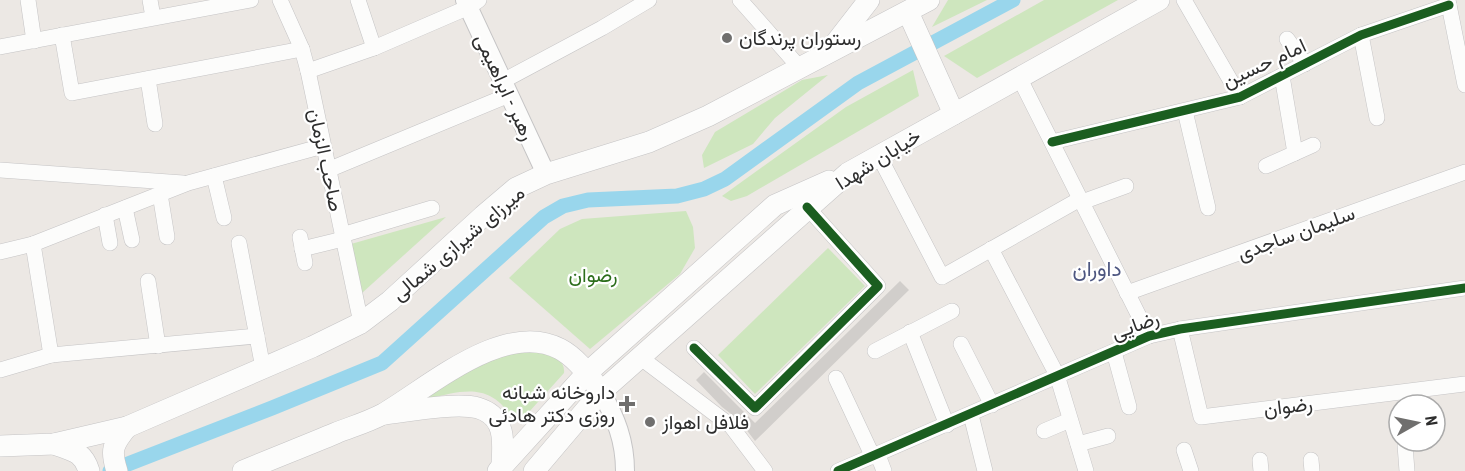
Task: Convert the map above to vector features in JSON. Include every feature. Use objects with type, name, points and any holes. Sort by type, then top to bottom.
[{"type":"main road","points":[[827,54],[869,0]]},
{"type":"main road","points":[[929,0],[914,14],[954,114]]},
{"type":"main road","name":"خیابان شهدا","points":[[802,201],[848,172],[1159,0]]},
{"type":"main road","name":"میرزای شیرازی شمالی","points":[[0,446],[54,444],[127,427],[361,323],[390,301],[516,188],[546,174],[649,142],[708,116],[827,54],[914,14]]},
{"type":"main road","points":[[500,469],[587,373],[775,205],[802,201]]},
{"type":"main road","points":[[534,471],[601,392],[641,358],[802,201]]},
{"type":"main road","points":[[243,471],[382,414],[437,378],[495,349],[514,344],[534,341],[559,348],[587,373],[601,392]]},
{"type":"main road","points":[[625,341],[641,358]]},
{"type":"main road","points":[[382,414],[457,406],[477,407],[492,414],[500,427],[503,443],[500,469]]},
{"type":"main road","points":[[115,463],[115,441],[127,427]]},
{"type":"main road","points":[[54,444],[79,453],[88,467]]},
{"type":"street","points":[[28,0],[34,40]]},
{"type":"street","points":[[150,0],[153,17]]},
{"type":"street","points":[[0,47],[251,0]]},
{"type":"street","name":"صاحب الزمان","points":[[280,0],[302,49],[308,71],[361,323]]},
{"type":"street","points":[[358,0],[374,48]]},
{"type":"street","points":[[328,170],[506,88],[649,0]]},
{"type":"street","points":[[740,0],[800,68]]},
{"type":"street","points":[[1184,0],[1240,97]]},
{"type":"street","points":[[308,71],[374,48],[471,2]]},
{"type":"street","name":"رهبر - ابراهیمی","points":[[471,2],[506,88],[546,174]]},
{"type":"street","name":"امام حسین","points":[[1052,142],[1240,97],[1361,35],[1448,2],[1465,85]]},
{"type":"street","points":[[62,35],[72,93],[302,49]]},
{"type":"street","points":[[1361,35],[1377,118]]},
{"type":"street","points":[[1287,39],[1305,64]]},
{"type":"street","points":[[1282,76],[1295,153]]},
{"type":"street","points":[[1019,77],[1149,336]]},
{"type":"street","points":[[147,79],[155,124]]},
{"type":"street","points":[[1185,111],[1208,208]]},
{"type":"street","points":[[1266,165],[1313,145]]},
{"type":"street","points":[[0,252],[33,244],[188,183],[323,146]]},
{"type":"street","points":[[879,156],[942,277],[1081,201],[1126,186]]},
{"type":"street","points":[[0,170],[188,183]]},
{"type":"street","name":"سلیمان ساجدی","points":[[1127,293],[1465,172]]},
{"type":"street","points":[[214,176],[224,218]]},
{"type":"street","points":[[160,194],[167,237]]},
{"type":"street","points":[[694,348],[755,408],[878,286],[802,201]]},
{"type":"street","points":[[125,208],[132,240]]},
{"type":"street","points":[[302,250],[432,208]]},
{"type":"street","points":[[105,215],[110,243]]},
{"type":"street","points":[[239,243],[263,368]]},
{"type":"street","points":[[33,244],[51,355]]},
{"type":"street","points":[[991,249],[1057,375],[1086,471]]},
{"type":"street","points":[[148,281],[158,346]]},
{"type":"street","name":"رضایی","points":[[838,471],[1149,336],[1180,329],[1465,288]]},
{"type":"street","points":[[875,351],[952,311]]},
{"type":"street","name":"رضوان","points":[[1180,329],[1202,417],[1465,384]]},
{"type":"street","points":[[910,332],[947,425]]},
{"type":"street","points":[[0,368],[51,355],[257,336]]},
{"type":"street","points":[[961,344],[992,405]]},
{"type":"street","points":[[1114,352],[1129,407]]},
{"type":"street","points":[[641,358],[731,426],[765,471]]},
{"type":"street","points":[[837,378],[884,471]]},
{"type":"street","points":[[601,392],[616,417],[624,447],[625,471]]},
{"type":"street","points":[[970,415],[985,471]]},
{"type":"street","points":[[1044,430],[1071,420]]},
{"type":"street","points":[[1078,444],[1108,436]]},
{"type":"street","points":[[1185,450],[1191,471]]},
{"type":"street","points":[[1406,453],[1407,471]]},
{"type":"green space","points":[[948,0],[987,0],[932,27]]},
{"type":"green space","points":[[1044,0],[1118,0],[977,78],[944,56]]},
{"type":"green space","points":[[913,70],[919,96],[747,196],[731,201],[722,196],[846,107]]},
{"type":"green space","points":[[828,75],[775,118],[753,144],[704,168],[702,155],[715,132],[802,80]]},
{"type":"green space","name":"رضوان","points":[[686,211],[693,227],[695,248],[680,274],[590,349],[509,278],[560,229],[582,219]]},
{"type":"green space","points":[[446,217],[362,293],[351,244]]},
{"type":"green space","points":[[828,248],[865,286],[755,394],[718,355]]},
{"type":"green space","points":[[497,349],[549,354],[563,365],[564,373],[520,422],[514,421],[496,400],[476,392],[453,393],[427,399],[423,394]]},
{"type":"building","points":[[900,281],[909,290],[755,441],[739,420],[722,407],[696,380],[704,372],[755,423]]},
{"type":"waterway","points":[[110,471],[382,363],[544,217],[563,206],[588,200],[677,196],[704,189],[725,179],[858,83],[1013,0]]},
{"type":"cycle path","points":[[1052,142],[1240,97],[1361,35],[1449,5]]},
{"type":"cycle path","points":[[694,348],[755,408],[878,286],[807,207]]},
{"type":"cycle path","points":[[838,471],[1149,336],[1180,329],[1465,288]]},
{"type":"place","name":"رستوران پرندگان","points":[[727,38]]},
{"type":"place","name":"داروخانه شبانه روزی دکتر هادئی","points":[[627,404]]},
{"type":"place","name":"فلافل اهواز","points":[[650,422]]},
{"type":"district","name":"داوران","points":[[1097,269]]}]
